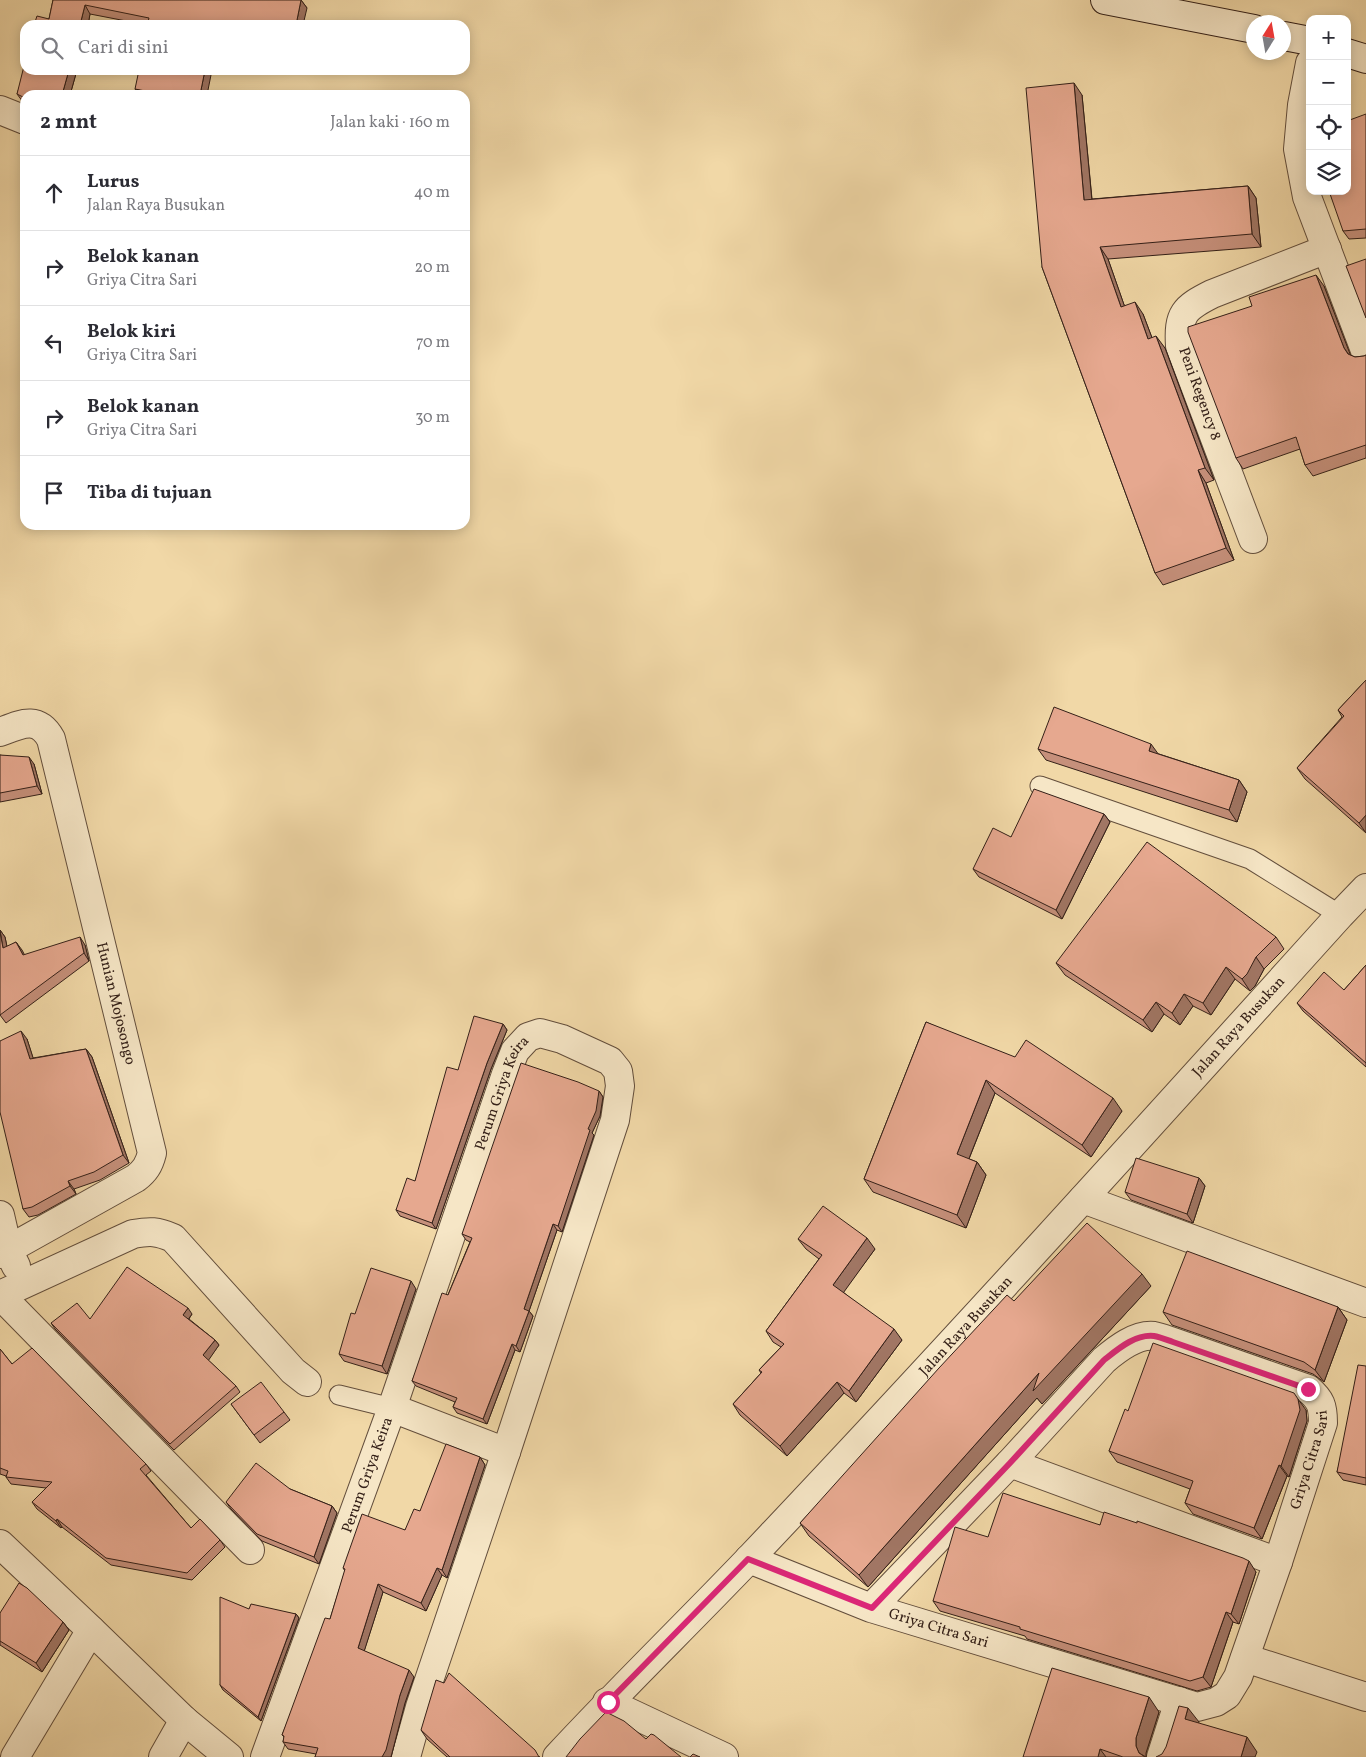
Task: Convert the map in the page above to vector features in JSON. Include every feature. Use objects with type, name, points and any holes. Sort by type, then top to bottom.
[{"type":"street","points":[[1105,0],[1169,6],[1246,27]]},
{"type":"street","points":[[1291,37],[1306,40]]},
{"type":"street","points":[[1351,54],[1366,59]]},
{"type":"street","points":[[1306,84],[1298,149],[1308,197],[1366,353]]},
{"type":"street","points":[[0,110],[20,118]]},
{"type":"street","name":"Peni Regency 8","points":[[1253,539],[1180,346],[1179,329],[1182,316],[1193,303],[1212,294],[1327,249]]},
{"type":"street","name":"Hunian Mojosongo","points":[[0,732],[23,723],[35,724],[46,730],[51,739],[152,1154],[150,1163],[143,1173],[136,1178],[4,1252]]},
{"type":"street","name":"Jalan Raya Busukan","points":[[557,1757],[748,1559],[1083,1199],[1366,888]]},
{"type":"street","name":"Perum Griya Keira","points":[[265,1757],[392,1408],[499,1092],[515,1051],[528,1038],[540,1033],[562,1039],[610,1061],[618,1071],[620,1086],[615,1120],[420,1707],[406,1757]]},
{"type":"street","points":[[1083,1199],[1366,1303]]},
{"type":"street","points":[[0,1215],[8,1291],[250,1550]]},
{"type":"street","points":[[8,1291],[133,1234],[149,1231],[161,1233],[173,1238],[293,1371],[307,1382]]},
{"type":"street","name":"Griya Citra Sari","points":[[748,1559],[872,1608],[1197,1706],[1216,1702],[1227,1695],[1238,1677],[1245,1658],[1323,1423],[1323,1409],[1317,1397],[1308,1389],[1152,1336],[1133,1340],[1118,1348],[1104,1360],[1010,1463],[872,1608]]},
{"type":"street","points":[[392,1408],[506,1452]]},
{"type":"street","points":[[1010,1463],[1278,1562]]},
{"type":"street","points":[[0,1544],[184,1720],[229,1757]]},
{"type":"street","points":[[15,1757],[92,1630]]},
{"type":"street","points":[[1245,1658],[1366,1697]]},
{"type":"street","points":[[1161,1757],[1179,1701]]},
{"type":"street","points":[[608,1702],[724,1757]]},
{"type":"street","points":[[162,1757],[184,1720]]},
{"type":"lane","points":[[1040,786],[1250,858],[1340,915]]},
{"type":"lane","points":[[339,1394],[392,1408]]},
{"type":"building","points":[[53,0],[301,0],[297,20],[148,20],[149,18],[85,5],[81,20],[36,20],[37,16],[49,19]]},
{"type":"building","points":[[22,75],[68,75],[63,90],[20,90],[20,96],[17,94]]},
{"type":"building","points":[[138,75],[204,75],[201,90],[135,89]]},
{"type":"building","points":[[1074,83],[1084,200],[1248,186],[1252,234],[1100,247],[1121,307],[1135,302],[1148,339],[1156,336],[1205,468],[1198,470],[1226,548],[1155,573],[1042,267],[1026,88]]},
{"type":"building","points":[[1366,114],[1366,229],[1343,231],[1330,195],[1351,195],[1351,120]]},
{"type":"building","points":[[1366,259],[1366,318],[1346,266]]},
{"type":"building","points":[[1316,275],[1344,348],[1348,354],[1355,357],[1366,355],[1366,445],[1305,465],[1296,437],[1236,458],[1188,332],[1188,327],[1252,306],[1249,297]]},
{"type":"building","points":[[1366,680],[1366,815],[1359,823],[1297,768],[1344,716],[1338,710]]},
{"type":"building","points":[[1054,707],[1151,744],[1149,751],[1239,780],[1229,810],[1038,749]]},
{"type":"building","points":[[0,755],[29,757],[37,786],[0,793]]},
{"type":"building","points":[[1034,789],[1104,814],[1056,910],[973,869],[993,828],[1011,837]]},
{"type":"building","points":[[1147,842],[1276,937],[1256,957],[1247,974],[1242,979],[1226,967],[1203,1003],[1184,994],[1172,1013],[1156,1002],[1143,1020],[1056,963]]},
{"type":"building","points":[[0,932],[3,948],[16,942],[23,955],[80,937],[84,953],[0,1015]]},
{"type":"building","points":[[1366,965],[1366,1063],[1297,1003],[1324,972],[1344,990]]},
{"type":"building","points":[[474,1016],[503,1024],[487,1063],[432,1223],[396,1210],[407,1178],[415,1181],[447,1067],[458,1070]]},
{"type":"building","points":[[926,1022],[1015,1057],[1026,1040],[1113,1098],[1082,1145],[986,1080],[957,1154],[977,1162],[957,1215],[864,1179]]},
{"type":"building","points":[[21,1031],[30,1059],[86,1049],[123,1155],[94,1172],[68,1181],[70,1186],[32,1207],[23,1209],[0,1112],[0,1041]]},
{"type":"building","points":[[521,1063],[599,1091],[596,1111],[588,1129],[590,1130],[558,1226],[553,1224],[524,1309],[529,1311],[516,1346],[512,1344],[483,1419],[453,1407],[457,1398],[412,1381],[442,1293],[448,1295],[472,1238],[462,1234]]},
{"type":"building","points":[[1136,1158],[1199,1178],[1187,1214],[1125,1192]]},
{"type":"building","points":[[823,1206],[867,1238],[833,1285],[894,1329],[849,1391],[837,1382],[780,1446],[733,1404],[762,1372],[759,1370],[784,1344],[766,1331],[822,1255],[798,1239]]},
{"type":"building","points":[[1087,1223],[1142,1274],[1033,1391],[1039,1373],[859,1575],[800,1523],[1007,1295],[1014,1301]]},
{"type":"building","points":[[1187,1251],[1338,1307],[1315,1370],[1304,1362],[1163,1312]]},
{"type":"building","points":[[127,1267],[188,1308],[183,1315],[215,1340],[203,1355],[236,1386],[170,1444],[51,1323],[77,1303],[90,1319]]},
{"type":"building","points":[[371,1268],[411,1281],[382,1366],[339,1354],[351,1313],[355,1314]]},
{"type":"building","points":[[1153,1343],[1294,1393],[1298,1399],[1300,1410],[1281,1466],[1279,1465],[1254,1528],[1185,1503],[1193,1481],[1109,1451],[1125,1409],[1128,1411]]},
{"type":"building","points":[[32,1348],[146,1464],[140,1469],[191,1528],[200,1519],[220,1540],[187,1573],[106,1558],[57,1519],[56,1521],[32,1502],[52,1482],[6,1477],[8,1471],[0,1468],[0,1349],[12,1364]]},
{"type":"building","points":[[1358,1365],[1366,1366],[1366,1478],[1337,1472]]},
{"type":"building","points":[[261,1382],[284,1412],[254,1435],[231,1404]]},
{"type":"building","points":[[446,1444],[480,1457],[442,1570],[437,1568],[421,1603],[378,1584],[358,1648],[409,1670],[400,1695],[386,1750],[382,1757],[315,1757],[318,1748],[283,1742],[284,1736],[282,1735],[325,1618],[330,1619],[345,1569],[343,1568],[362,1514],[405,1530],[414,1509],[420,1511]]},
{"type":"building","points":[[256,1463],[290,1489],[332,1506],[314,1557],[257,1534],[226,1502]]},
{"type":"building","points":[[1003,1493],[1100,1525],[1104,1512],[1137,1523],[1137,1521],[1249,1561],[1231,1614],[1226,1612],[1203,1677],[1190,1681],[933,1601],[955,1527],[988,1537]]},
{"type":"building","points":[[19,1583],[27,1588],[63,1622],[36,1663],[0,1641],[0,1613]]},
{"type":"building","points":[[220,1597],[249,1609],[251,1604],[296,1614],[258,1717],[220,1685]]},
{"type":"building","points":[[1052,1668],[1149,1697],[1136,1738],[1136,1746],[1139,1753],[1145,1757],[1123,1757],[1100,1749],[1098,1757],[1023,1757]]},
{"type":"building","points":[[449,1673],[535,1750],[539,1757],[450,1757],[421,1730],[436,1680],[444,1683]]},
{"type":"building","points":[[1179,1706],[1188,1708],[1185,1719],[1247,1737],[1241,1757],[1156,1757],[1162,1754],[1166,1747]]},
{"type":"building","points":[[606,1712],[624,1721],[646,1739],[651,1734],[654,1735],[681,1757],[566,1757]]},
{"type":"route","points":[[608,1702],[748,1559],[872,1608],[1010,1463],[1104,1360],[1118,1348],[1133,1340],[1152,1336],[1308,1389]]}]
